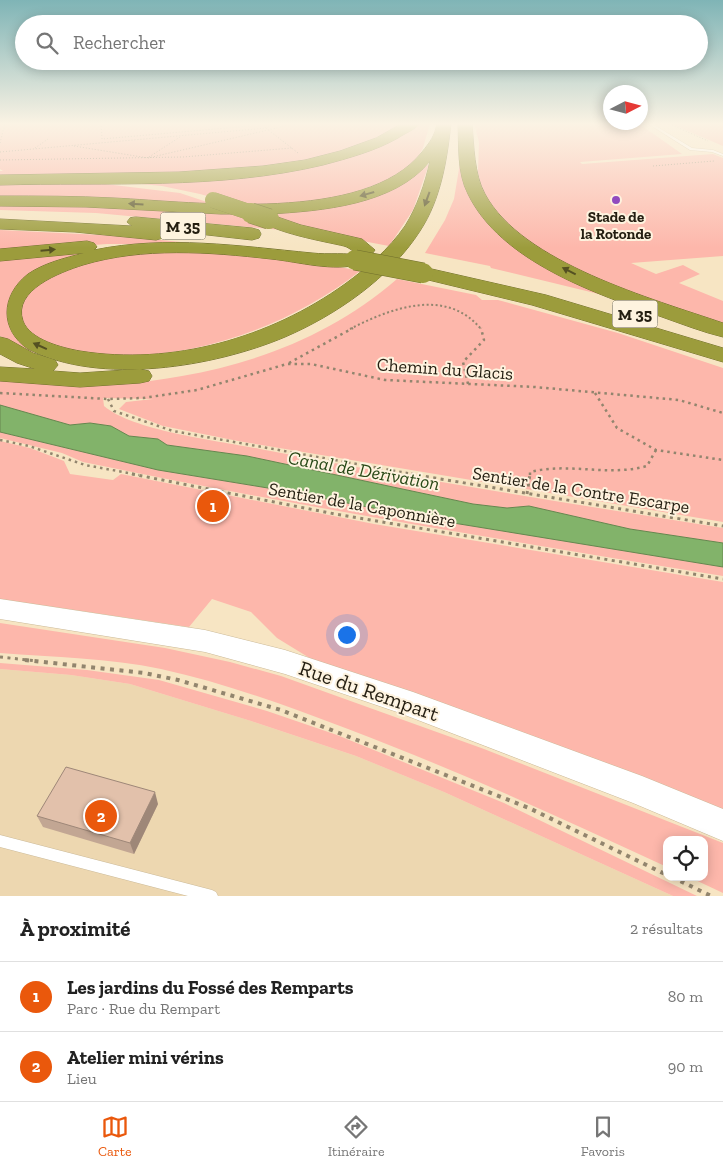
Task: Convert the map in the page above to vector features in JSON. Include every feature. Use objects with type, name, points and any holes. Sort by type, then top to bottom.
[{"type":"highway","points":[[0,180],[226,174],[292,165]]},
{"type":"highway","points":[[0,201],[62,201],[256,209],[340,201],[372,193],[399,181],[422,165]]},
{"type":"highway","points":[[39,179],[139,185],[181,191],[312,234],[355,243],[360,255],[321,260],[240,250],[173,248],[110,253],[58,267],[38,277],[13,300],[10,309],[12,322],[22,336],[45,349],[69,356],[102,360],[139,361],[208,352],[260,338],[303,318],[337,299],[384,262],[411,231],[422,211],[438,165]]},
{"type":"highway","points":[[0,374],[80,380],[128,378],[237,357],[308,331],[376,288],[402,265],[420,244],[439,213],[450,182],[449,165]]},
{"type":"highway","points":[[469,165],[476,193],[486,211],[504,230],[551,262],[613,292],[723,330]]},
{"type":"highway","name":"M 35","points":[[0,215],[82,218],[200,228],[360,255],[555,292],[723,341]]},
{"type":"highway","name":"M 35","points":[[0,224],[116,230],[360,255]]},
{"type":"highway","points":[[0,255],[109,246],[154,245],[173,248]]},
{"type":"highway","name":"M 35","points":[[427,269],[723,355]]},
{"type":"highway","points":[[0,344],[25,358],[52,367],[97,372],[157,373]]},
{"type":"street","name":"Rue du Rempart","points":[[0,608],[205,641],[285,662],[412,705],[642,791],[723,825]]},
{"type":"lane","points":[[0,841],[212,896]]},
{"type":"path","points":[[653,166],[667,165]]},
{"type":"path","points":[[287,364],[382,313],[399,307],[430,304],[460,312],[482,328],[484,340],[463,362],[468,384]]},
{"type":"path","name":"Chemin du Glacis","points":[[108,399],[143,398],[197,390],[287,364],[311,364],[385,380],[535,387],[679,400],[723,413]]},
{"type":"path","points":[[0,393],[108,399]]},
{"type":"path","points":[[595,393],[617,428],[656,450],[723,460]]},
{"type":"path","name":"Sentier de la Contre Escarpe","points":[[108,399],[114,411],[172,431],[331,461],[723,526]]},
{"type":"path","name":"Sentier de la Caponnière","points":[[0,440],[29,446],[85,465],[335,514],[723,579]]},
{"type":"path","points":[[527,494],[530,472],[553,468],[618,473],[633,471],[647,466],[656,450]]},
{"type":"path","points":[[0,657],[144,673],[178,680],[281,710],[382,748],[511,801],[663,873]]},
{"type":"path","points":[[680,881],[711,896]]},
{"type":"shaded area","points":[[0,165],[279,165],[220,171],[0,178],[0,171],[3,171],[0,169]]},
{"type":"shaded area","points":[[299,165],[412,165],[401,175],[343,197],[300,204],[243,206],[162,186],[100,180],[290,168]]},
{"type":"shaded area","points":[[429,165],[413,210],[389,246],[331,235],[260,212],[310,209],[408,180]]},
{"type":"shaded area","points":[[460,165],[466,165],[477,206],[607,296],[491,268],[490,266],[425,253],[445,220],[454,199]]},
{"type":"shaded area","name":"Stade de la Rotonde","points":[[478,165],[723,165],[723,256],[631,263],[656,274],[683,265],[700,274],[679,283],[723,301],[723,325],[652,303],[568,267],[505,227],[481,190]]},
{"type":"shaded area","points":[[97,183],[180,193],[219,206],[0,198],[0,184]]},
{"type":"shaded area","points":[[0,203],[239,213],[292,231],[96,213],[0,210]]},
{"type":"shaded area","points":[[0,230],[122,236],[200,244],[107,244],[0,252]]},
{"type":"shaded area","points":[[115,249],[19,287],[9,308],[9,326],[19,341],[38,355],[27,352],[0,336],[0,258]]},
{"type":"shaded area","points":[[182,250],[315,262],[360,271],[330,292],[297,311],[262,327],[225,340],[188,349],[150,355],[113,355],[76,351],[39,338],[23,324],[20,310],[22,304],[35,286],[50,276],[106,256]]},
{"type":"shaded area","points":[[397,279],[476,295],[482,300],[498,300],[618,333],[723,368],[723,522],[238,441],[163,426],[119,409],[126,402],[153,399],[103,398],[104,406],[117,415],[135,422],[178,434],[433,481],[723,528],[723,543],[630,529],[529,506],[507,508],[473,504],[247,456],[167,445],[158,439],[129,436],[111,426],[90,423],[70,425],[0,405],[0,379],[122,384],[182,376],[241,362],[297,342],[323,329],[349,315]]},
{"type":"shaded area","points":[[0,405],[70,425],[90,423],[111,426],[129,436],[158,439],[167,445],[247,456],[473,504],[507,508],[529,506],[630,529],[723,543],[723,567],[435,520],[280,490],[158,470],[0,432]]},
{"type":"shaded area","points":[[0,432],[158,470],[280,490],[435,520],[723,567],[723,576],[403,522],[163,478],[83,462],[62,453],[0,438]]},
{"type":"shaded area","points":[[0,441],[30,448],[64,461],[70,474],[113,480],[121,474],[374,524],[723,582],[723,812],[321,665],[277,638],[251,612],[212,599],[189,627],[0,599]]},
{"type":"shaded area","points":[[0,623],[165,648],[230,662],[281,676],[484,749],[705,836],[663,836],[663,865],[429,761],[325,720],[232,688],[161,669],[122,662],[0,653]]},
{"type":"shaded area","points":[[0,663],[87,670],[159,680],[267,711],[337,735],[504,803],[697,896],[673,896],[444,792],[356,756],[251,721],[130,684],[71,675],[0,669]]},
{"type":"shaded area","points":[[0,669],[71,675],[130,684],[356,756],[444,792],[673,896],[0,896]]},
{"type":"shaded area","points":[[708,837],[723,843],[723,893],[698,881],[708,881]]},
{"type":"building","points":[[66,767],[155,792],[130,843],[37,816]]},
{"type":"place","name":"Stade de la Rotonde","points":[[616,200]]},
{"type":"place","name":"Les jardins du Fossé des Remparts","points":[[213,506]]},
{"type":"place","name":"Atelier mini vérins","points":[[101,816]]},
{"type":"water label","name":"Canal de Dérivation","points":[[364,470]]}]
